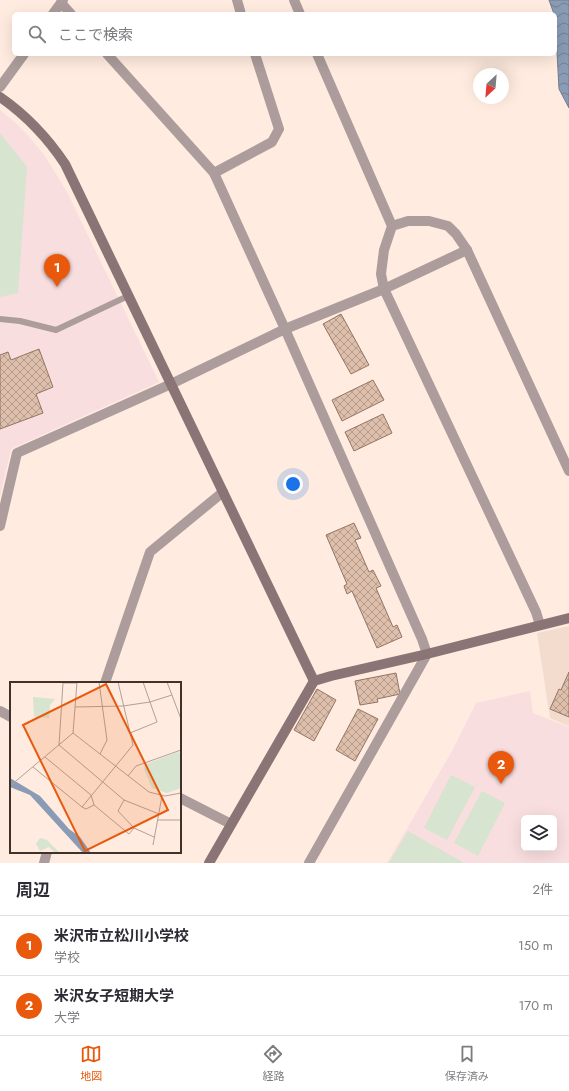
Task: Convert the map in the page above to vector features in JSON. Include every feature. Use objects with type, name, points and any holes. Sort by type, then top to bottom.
[{"type":"street","points":[[236,0],[241,12]]},
{"type":"street","points":[[294,0],[299,12]]},
{"type":"street","points":[[54,12],[62,1],[70,12]]},
{"type":"street","points":[[0,87],[23,56]]},
{"type":"street","points":[[109,56],[214,173],[286,329],[422,639],[426,654],[309,863]]},
{"type":"street","points":[[214,173],[272,142],[279,129],[256,56]]},
{"type":"street","points":[[318,56],[392,226],[384,250],[381,274],[384,289],[536,612],[540,625]]},
{"type":"street","points":[[0,97],[28,119],[42,133],[62,160],[314,681]]},
{"type":"street","points":[[392,226],[408,221],[429,221],[448,226],[456,234],[467,250],[569,471]]},
{"type":"street","points":[[0,526],[16,453],[171,384],[286,329],[384,289],[467,250]]},
{"type":"street","points":[[105,682],[150,552],[223,492]]},
{"type":"street","points":[[209,863],[314,681],[569,618]]},
{"type":"street","points":[[0,712],[10,717]]},
{"type":"street","points":[[181,799],[231,824]]},
{"type":"street","points":[[44,863],[48,853]]},
{"type":"lane","points":[[0,320],[20,321],[56,330],[128,296]]},
{"type":"shaded area","points":[[0,110],[18,125],[45,156],[67,192],[159,382],[11,449],[0,497]]},
{"type":"shaded area","points":[[569,626],[569,726],[550,718],[537,633]]},
{"type":"shaded area","points":[[530,691],[533,713],[569,727],[569,863],[387,863],[452,751],[476,703]]},
{"type":"green space","points":[[0,133],[27,167],[18,293],[0,297]]},
{"type":"green space","points":[[451,775],[475,787],[447,840],[424,828]]},
{"type":"green space","points":[[482,791],[505,803],[478,856],[454,843]]},
{"type":"green space","points":[[408,831],[464,863],[389,863]]},
{"type":"water","points":[[549,0],[569,0],[569,108],[559,89],[557,12],[553,12]]},
{"type":"building","points":[[341,314],[369,365],[351,374],[323,324]]},
{"type":"building","points":[[39,349],[53,387],[36,394],[43,413],[0,429],[0,355],[8,352],[11,360]]},
{"type":"building","points":[[373,380],[384,400],[342,421],[332,400]]},
{"type":"building","points":[[383,414],[392,433],[354,451],[345,432]]},
{"type":"building","points":[[354,523],[361,538],[355,540],[369,572],[373,570],[381,586],[376,588],[393,627],[397,625],[402,637],[377,648],[352,591],[347,594],[344,586],[347,584],[326,535]]},
{"type":"building","points":[[569,672],[569,717],[550,709]]},
{"type":"building","points":[[396,673],[400,694],[377,699],[378,702],[360,705],[355,681]]},
{"type":"building","points":[[317,689],[336,700],[314,741],[294,730]]},
{"type":"building","points":[[358,709],[378,719],[355,761],[336,750]]},
{"type":"place","name":"米沢市立松川小学校","points":[[57,287]]},
{"type":"place","name":"米沢女子短期大学","points":[[501,784]]}]
